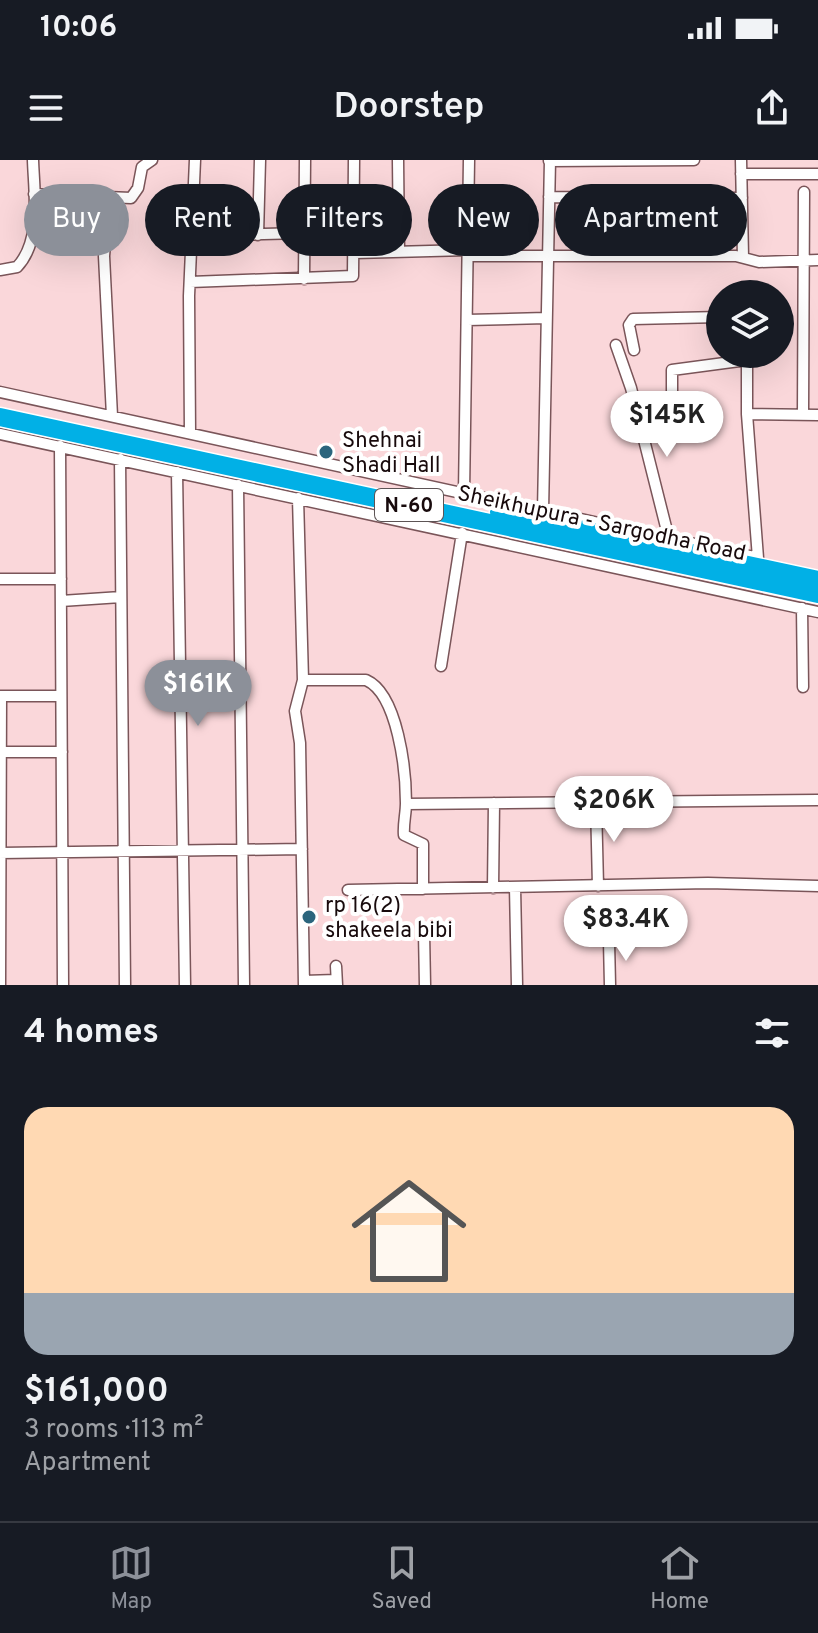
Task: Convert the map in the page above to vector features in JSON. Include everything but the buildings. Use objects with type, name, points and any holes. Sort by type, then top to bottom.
[{"type":"highway","name":"Sheikhupura - Sargodha Road","points":[[0,404],[818,580]]},
{"type":"highway","name":"Sheikhupura - Sargodha Road","points":[[0,417],[818,594]]},
{"type":"street","points":[[33,160],[34,184]]},
{"type":"street","points":[[129,197],[134,197],[142,167],[152,160]]},
{"type":"street","points":[[194,184],[195,160]]},
{"type":"street","points":[[259,184],[260,160]]},
{"type":"street","points":[[304,184],[305,160]]},
{"type":"street","points":[[354,160],[354,184]]},
{"type":"street","points":[[398,160],[398,184]]},
{"type":"street","points":[[469,160],[469,184]]},
{"type":"street","points":[[543,511],[550,161],[694,160]]},
{"type":"street","points":[[741,160],[741,184]]},
{"type":"street","points":[[741,174],[818,174]]},
{"type":"street","points":[[803,414],[804,192]]},
{"type":"street","points":[[549,197],[555,197]]},
{"type":"street","points":[[0,270],[17,267],[25,256]]},
{"type":"street","points":[[104,256],[112,416]]},
{"type":"street","points":[[190,433],[191,256]]},
{"type":"street","points":[[303,256],[304,279]]},
{"type":"street","points":[[190,282],[351,277],[354,256]]},
{"type":"street","points":[[464,493],[468,256]]},
{"type":"street","points":[[528,256],[818,260]]},
{"type":"street","points":[[634,350],[629,325],[633,319],[706,317]]},
{"type":"street","points":[[467,320],[546,318]]},
{"type":"street","points":[[616,345],[631,388],[669,539]]},
{"type":"street","points":[[672,394],[672,370],[706,364]]},
{"type":"street","points":[[747,368],[747,414],[758,558]]},
{"type":"street","points":[[0,392],[818,572]]},
{"type":"street","points":[[747,414],[818,415]]},
{"type":"street","points":[[0,434],[818,612]]},
{"type":"street","points":[[60,446],[63,985]]},
{"type":"street","points":[[120,459],[125,985]]},
{"type":"street","points":[[177,472],[185,985]]},
{"type":"street","points":[[238,485],[244,985]]},
{"type":"street","points":[[298,498],[303,680],[295,711],[300,743],[304,983],[336,983],[336,966]]},
{"type":"street","points":[[441,666],[462,533]]},
{"type":"street","points":[[0,579],[61,579]]},
{"type":"street","points":[[61,601],[121,597]]},
{"type":"street","points":[[802,608],[803,687]]},
{"type":"street","points":[[303,680],[360,679],[375,685],[386,703],[399,737],[406,804],[404,835],[421,842],[425,851],[423,889]]},
{"type":"street","points":[[181,690],[241,689]]},
{"type":"street","points":[[0,985],[0,696],[60,696]]},
{"type":"street","points":[[0,752],[62,752]]},
{"type":"street","points":[[406,804],[818,800]]},
{"type":"street","points":[[493,888],[494,803]]},
{"type":"street","points":[[596,803],[598,886]]},
{"type":"street","points":[[1,853],[302,849]]},
{"type":"street","points":[[348,890],[818,886]]},
{"type":"street","points":[[515,887],[517,985]]},
{"type":"street","points":[[424,932],[425,985]]},
{"type":"street","points":[[609,941],[610,985]]},
{"type":"place","name":"Shehnai Shadi Hall","points":[[326,452]]},
{"type":"place","name":"rp 16(2) shakeela bibi","points":[[309,917]]}]
